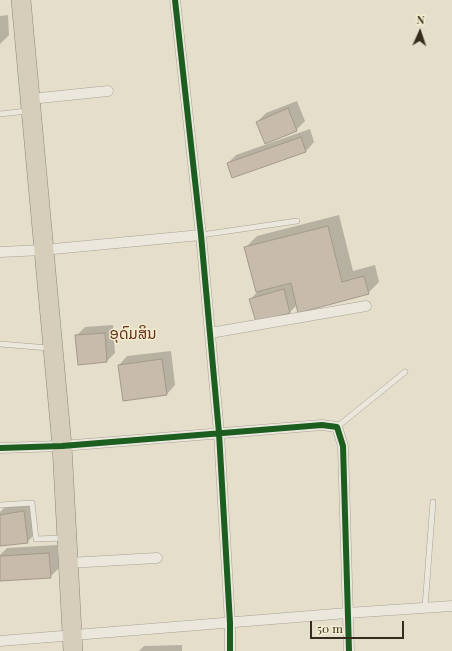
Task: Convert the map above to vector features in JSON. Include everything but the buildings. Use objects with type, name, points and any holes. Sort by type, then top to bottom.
[{"type":"highway","points":[[21,0],[62,446],[73,643]]},
{"type":"street","points":[[175,0],[219,432],[230,623],[230,651]]},
{"type":"street","points":[[30,105],[108,91]]},
{"type":"street","points":[[0,252],[43,250],[200,235]]},
{"type":"street","points":[[210,333],[366,306]]},
{"type":"street","points":[[0,448],[62,446],[219,432],[322,425],[337,427],[343,446],[349,651]]},
{"type":"street","points":[[68,563],[157,558]]},
{"type":"street","points":[[0,642],[73,643],[230,623],[452,606]]},
{"type":"lane","points":[[0,114],[30,105]]},
{"type":"lane","points":[[200,235],[297,221]]},
{"type":"lane","points":[[0,344],[52,348]]},
{"type":"lane","points":[[337,427],[405,372]]},
{"type":"lane","points":[[0,505],[32,502],[36,539],[67,538]]},
{"type":"lane","points":[[425,608],[433,502]]},
{"type":"cycle path","points":[[175,0],[201,235],[219,433],[230,623],[230,651]]},
{"type":"cycle path","points":[[0,448],[62,446],[322,425],[337,427],[343,446],[349,651]]},
{"type":"district","name":"ອຸດົມສິນ","points":[[133,334]]}]
